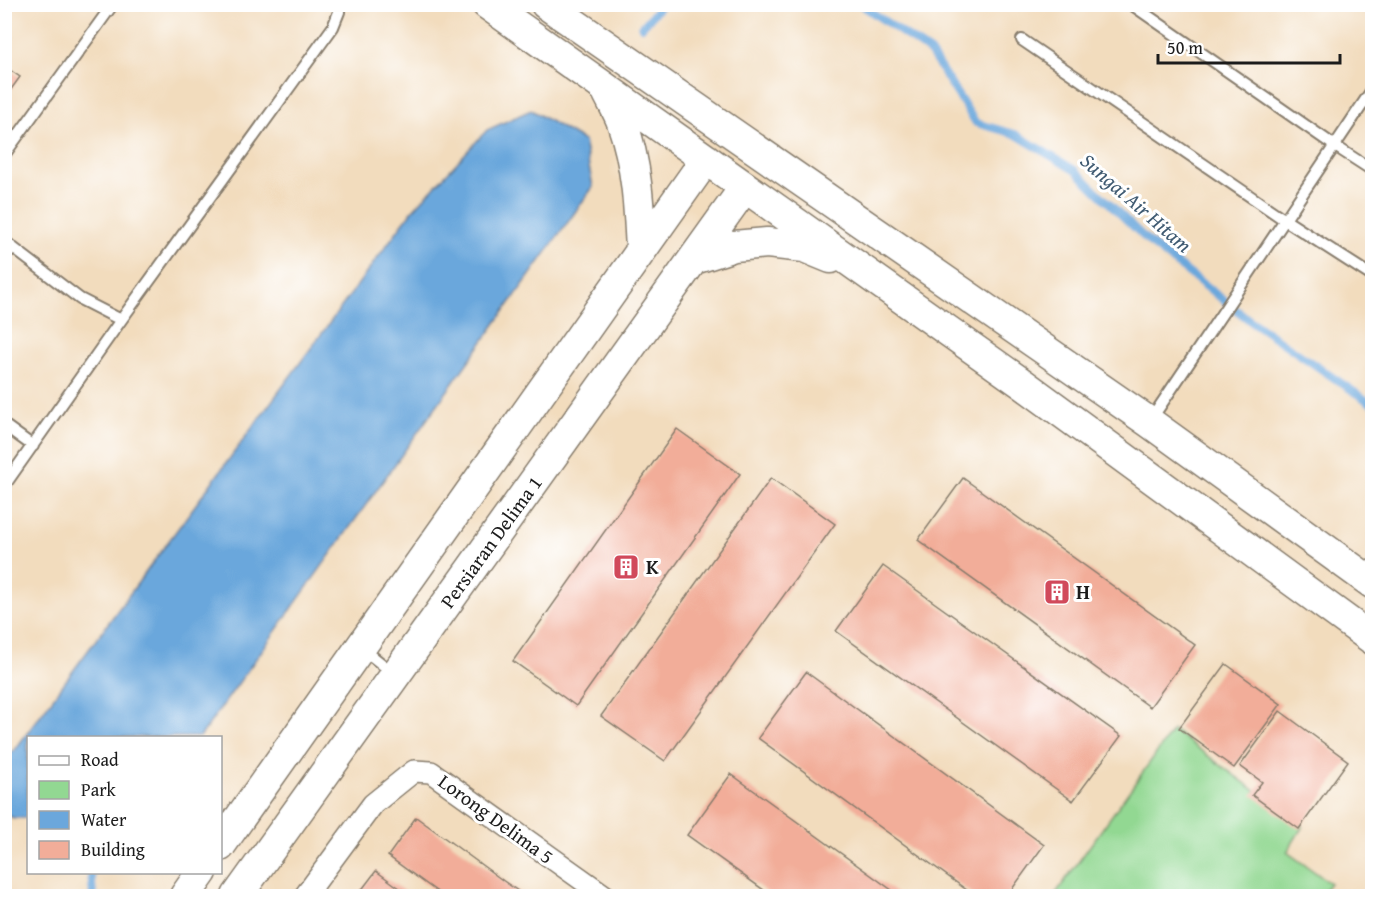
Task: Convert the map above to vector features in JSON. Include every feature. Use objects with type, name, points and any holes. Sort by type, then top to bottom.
[{"type":"street","points":[[487,4],[1023,384],[1372,639]]},
{"type":"street","points":[[546,4],[1149,422],[1372,583]]},
{"type":"street","points":[[606,88],[622,121],[634,166],[641,251]]},
{"type":"street","points":[[222,843],[706,159]]},
{"type":"street","name":"Persiaran Delima 1","points":[[237,897],[745,187]]},
{"type":"street","points":[[694,259],[734,246],[767,243],[804,247],[863,270]]},
{"type":"street","name":"Lorong Delima 5","points":[[305,897],[373,804],[414,771],[431,772],[605,897]]},
{"type":"street","points":[[185,897],[201,874]]},
{"type":"lane","points":[[4,155],[113,4]]},
{"type":"lane","points":[[4,486],[333,27],[339,12],[339,4]]},
{"type":"lane","points":[[1131,4],[1372,170]]},
{"type":"lane","points":[[1022,40],[1372,276]]},
{"type":"lane","points":[[1149,422],[1372,90]]},
{"type":"lane","points":[[4,241],[80,299],[121,320]]},
{"type":"lane","points":[[4,425],[33,446]]},
{"type":"lane","points":[[361,647],[395,676]]},
{"type":"green space","points":[[1173,730],[1303,826],[1287,852],[1330,883],[1320,896],[1054,896]]},
{"type":"water","points":[[531,110],[584,141],[593,187],[201,736],[27,736],[27,818],[5,815],[5,752],[14,751],[412,211],[487,130]]},
{"type":"building","points":[[4,66],[20,77],[4,99]]},
{"type":"building","name":"K","points":[[677,429],[740,474],[576,706],[513,661]]},
{"type":"building","points":[[771,478],[835,524],[665,761],[601,716]]},
{"type":"building","name":"H","points":[[963,478],[1195,645],[1150,707],[918,540]]},
{"type":"building","points":[[883,566],[1121,736],[1073,801],[836,631]]},
{"type":"building","points":[[1226,664],[1281,704],[1234,768],[1179,728]]},
{"type":"building","points":[[806,672],[1044,845],[1007,896],[975,896],[758,738]]},
{"type":"building","points":[[1280,711],[1348,761],[1299,829],[1252,795],[1262,782],[1240,766]]},
{"type":"building","points":[[731,774],[900,896],[772,896],[687,835]]},
{"type":"building","points":[[416,817],[525,896],[443,896],[388,856]]},
{"type":"building","points":[[376,871],[394,884],[411,896],[357,896]]},
{"type":"waterway","points":[[642,27],[662,4]]},
{"type":"waterway","name":"Sungai Air Hitam","points":[[860,4],[930,52],[976,123],[1015,134],[1076,171],[1151,244],[1252,322],[1372,404]]},
{"type":"waterway","points":[[91,874],[93,896]]},
{"type":"place","name":"K","points":[[626,567]]},
{"type":"place","name":"H","points":[[1057,592]]}]
